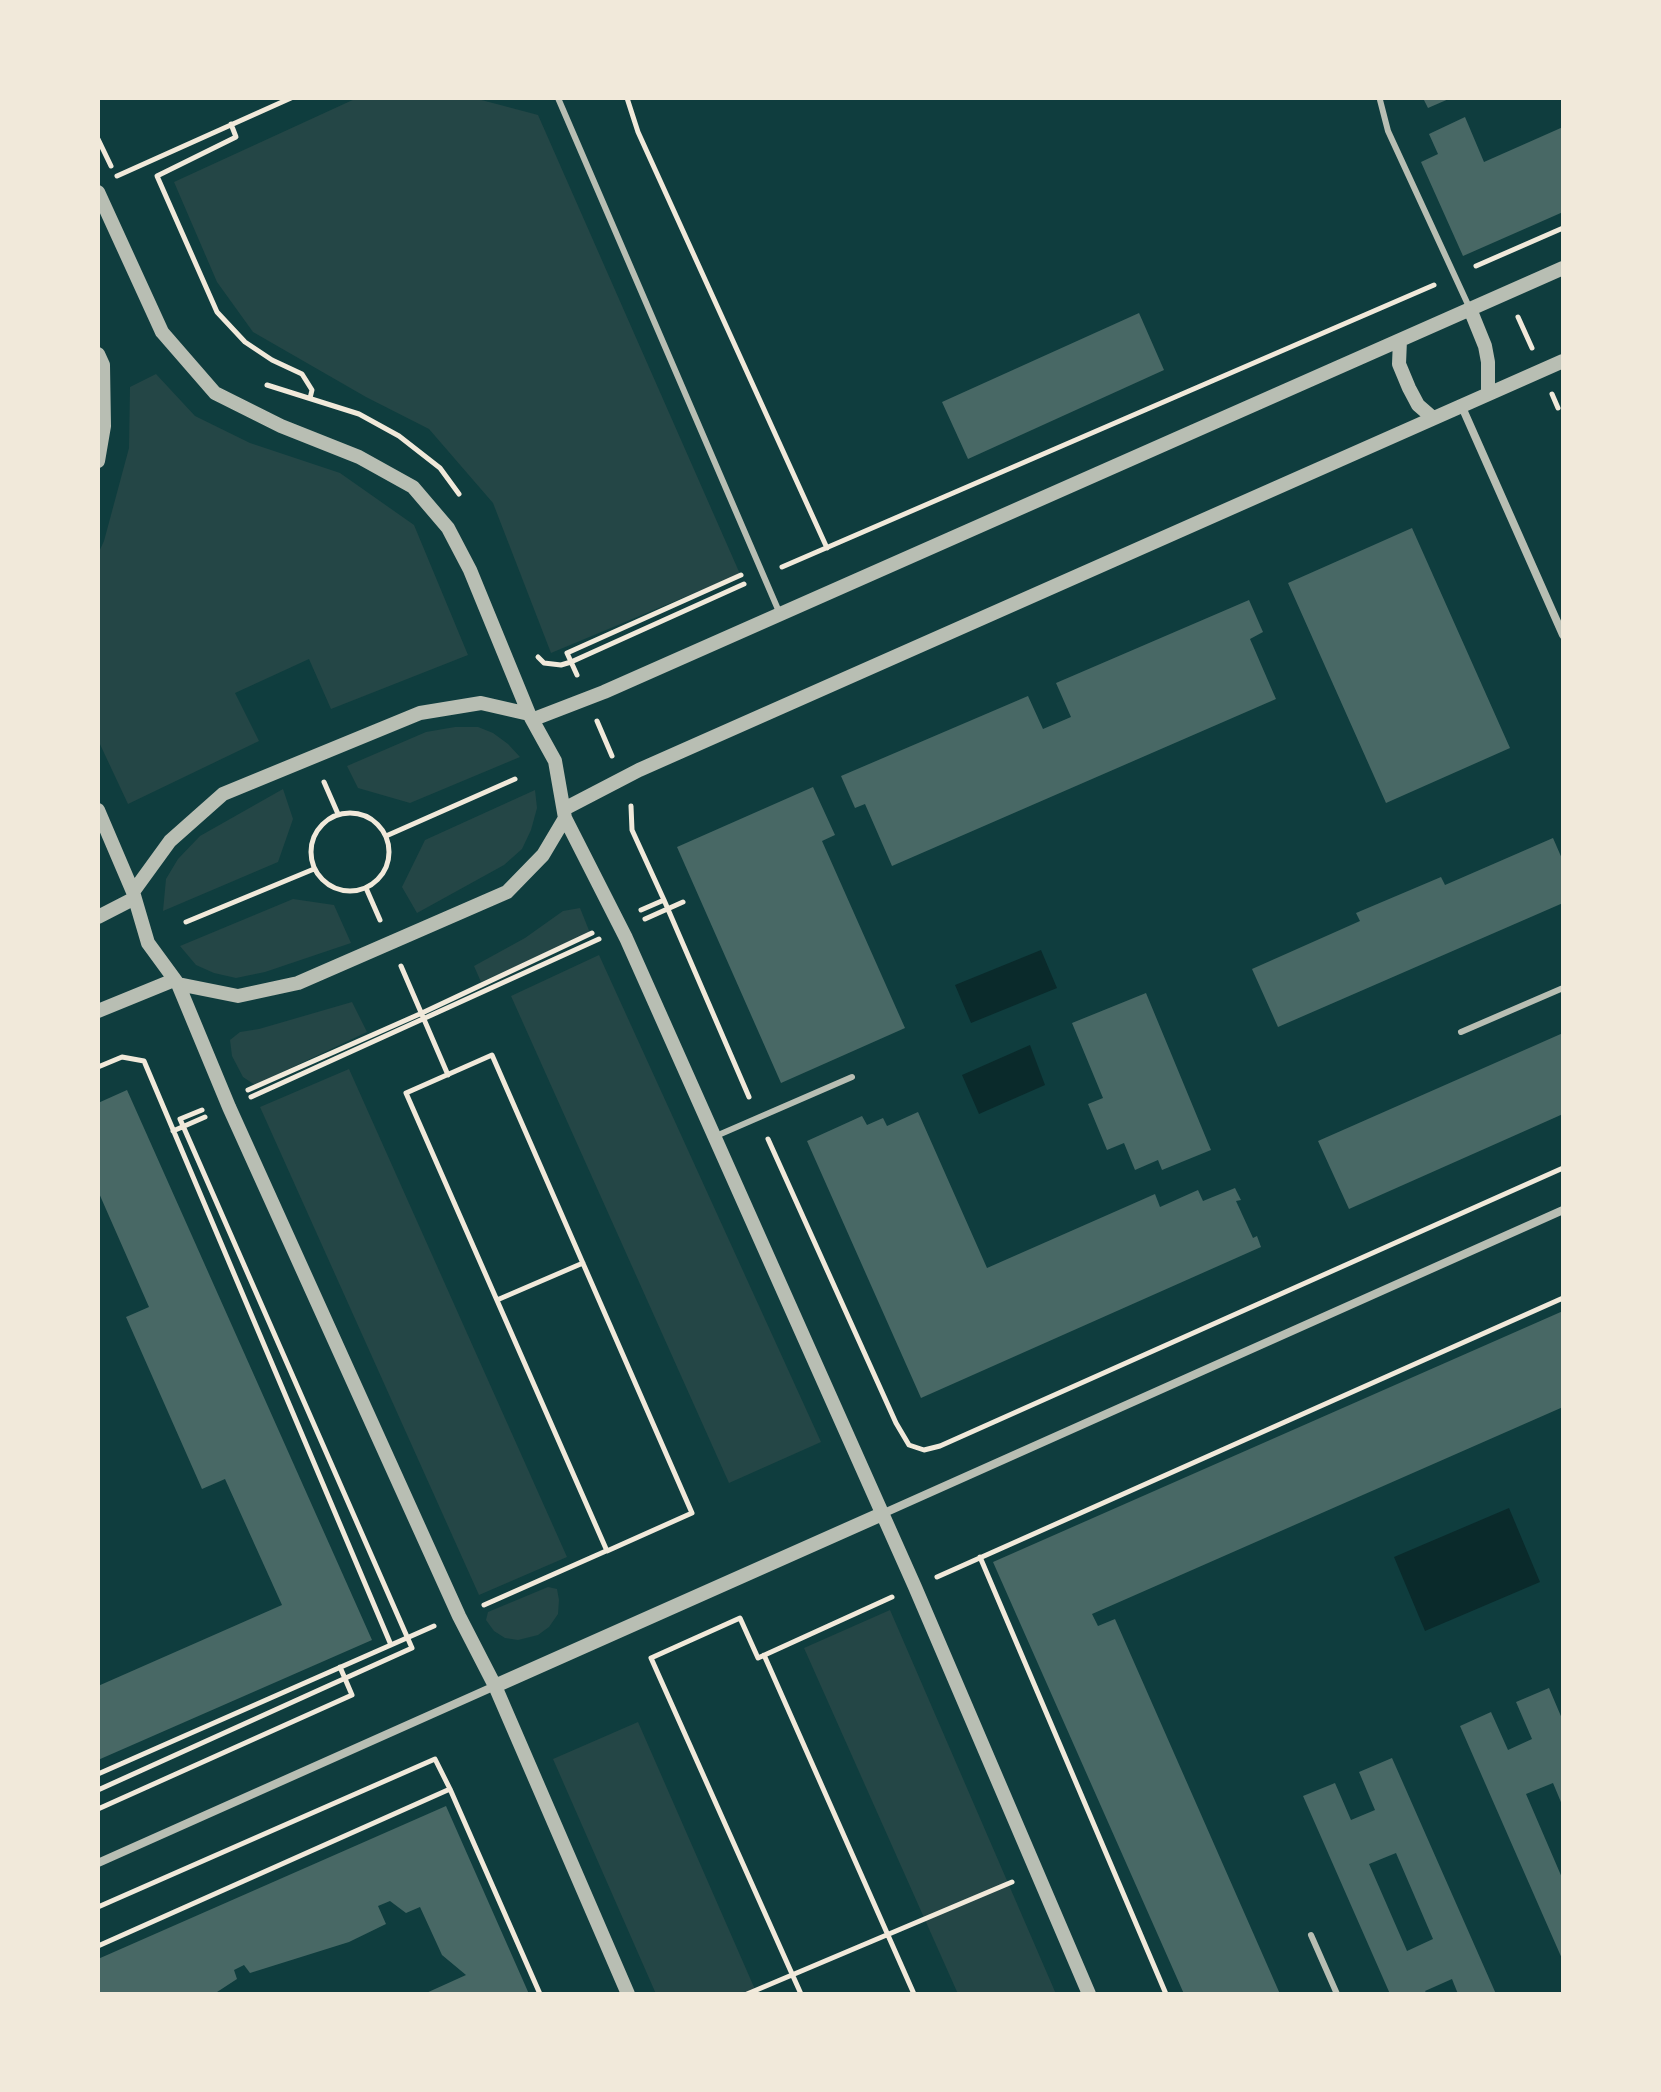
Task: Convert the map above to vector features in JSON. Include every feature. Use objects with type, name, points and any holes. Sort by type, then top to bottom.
[{"type":"street","points":[[98,192],[162,332],[215,393],[281,426],[359,457],[413,487],[448,528],[470,570],[531,717],[555,761],[564,814],[619,925],[915,1587],[1089,1994]]},
{"type":"street","points":[[98,917],[133,896],[170,841],[223,794],[420,713],[481,703],[531,717],[588,697],[1563,268]]},
{"type":"street","points":[[1470,309],[1485,346],[1488,394]]},
{"type":"street","points":[[1400,340],[1399,364],[1409,388],[1418,405],[1433,418]]},
{"type":"street","points":[[98,354],[103,365],[104,426],[98,461]]},
{"type":"street","points":[[98,1011],[176,982],[238,996],[298,983],[507,892],[543,855],[564,814],[621,778],[1563,361]]},
{"type":"street","points":[[1462,407],[1563,635]]},
{"type":"street","points":[[98,810],[133,896],[148,943],[176,982],[459,1616],[495,1686],[628,1994]]},
{"type":"street","points":[[98,1863],[1563,1210]]},
{"type":"lane","points":[[558,98],[780,614]]},
{"type":"lane","points":[[1380,100],[1388,131],[1470,309]]},
{"type":"lane","points":[[1461,1032],[1563,988]]},
{"type":"lane","points":[[714,1137],[852,1077]]},
{"type":"lane","points":[[1311,1935],[1337,1994]]},
{"type":"path","points":[[116,176],[291,98]]},
{"type":"path","points":[[627,98],[638,132],[827,548]]},
{"type":"path","points":[[231,124],[236,137],[157,176],[217,312],[245,342],[272,360],[302,374],[312,390],[310,398]]},
{"type":"path","points":[[763,575],[1563,228]]},
{"type":"path","points":[[1493,259],[1558,408]]},
{"type":"path","points":[[760,566],[567,653],[631,802],[632,830],[758,1117],[896,1423],[909,1445],[924,1450],[954,1439],[1563,1168]]},
{"type":"path","points":[[386,836],[515,779]]},
{"type":"path","points":[[338,814],[359,814],[377,823],[386,836],[389,854],[381,877],[366,888],[346,892],[327,885],[314,869],[310,851],[318,828],[338,814]]},
{"type":"path","points":[[186,922],[314,869]]},
{"type":"path","points":[[366,888],[448,1075]]},
{"type":"path","points":[[98,1790],[412,1648],[180,1119],[228,1104],[423,1016],[619,925],[664,900]]},
{"type":"path","points":[[619,925],[683,902]]},
{"type":"path","points":[[98,1774],[340,1667],[459,1616],[607,1551],[692,1513],[492,1055],[406,1093],[607,1551]]},
{"type":"path","points":[[98,1067],[122,1057],[144,1061],[391,1645]]},
{"type":"path","points":[[173,1131],[184,1127]]},
{"type":"path","points":[[497,1300],[583,1263]]},
{"type":"path","points":[[801,1994],[651,1658],[740,1618],[758,1658],[1563,1298]]},
{"type":"path","points":[[980,1557],[1166,1994]]},
{"type":"path","points":[[764,1655],[914,1994]]},
{"type":"path","points":[[98,1809],[352,1695],[340,1667]]},
{"type":"path","points":[[98,1907],[435,1759],[540,1994]]},
{"type":"path","points":[[98,1946],[450,1789]]},
{"type":"path","points":[[747,1994],[1016,1880]]},
{"type":"shaded area","points":[[357,98],[474,98],[538,115],[740,574],[551,653],[493,503],[429,429],[253,332],[217,282],[174,182]]},
{"type":"shaded area","points":[[156,374],[195,416],[250,443],[340,473],[414,525],[468,655],[331,709],[309,659],[235,693],[259,741],[128,804],[98,740],[98,554],[129,448],[130,387]]},
{"type":"shaded area","points":[[478,727],[493,733],[520,757],[410,803],[358,788],[347,766],[426,732]]},
{"type":"shaded area","points":[[283,789],[293,819],[278,862],[163,911],[166,879],[178,859],[200,836]]},
{"type":"shaded area","points":[[535,790],[537,808],[522,849],[504,865],[417,913],[402,887],[425,840]]},
{"type":"shaded area","points":[[293,899],[334,905],[351,943],[265,972],[236,978],[196,965],[180,946]]},
{"type":"shaded area","points":[[580,908],[590,933],[481,982],[474,966],[525,938],[563,911]]},
{"type":"shaded area","points":[[1041,950],[1057,988],[971,1023],[955,985]]},
{"type":"shaded area","points":[[599,955],[821,1442],[729,1483],[511,996]]},
{"type":"shaded area","points":[[352,1002],[367,1032],[255,1085],[243,1077],[232,1056],[230,1040],[240,1032]]},
{"type":"shaded area","points":[[1030,1045],[1045,1085],[979,1114],[962,1075]]},
{"type":"shaded area","points":[[349,1069],[567,1557],[479,1595],[260,1107]]},
{"type":"shaded area","points":[[1509,1508],[1540,1582],[1425,1631],[1394,1557]]},
{"type":"shaded area","points":[[548,1587],[557,1589],[558,1614],[549,1627],[538,1635],[518,1640],[505,1638],[494,1631],[486,1620],[488,1612]]},
{"type":"shaded area","points":[[890,1610],[1056,1994],[958,1994],[804,1648]]},
{"type":"shaded area","points":[[638,1722],[757,1994],[656,1994],[553,1759]]},
{"type":"building","points":[[1423,98],[1451,98],[1428,108]]},
{"type":"building","points":[[1465,117],[1484,162],[1563,127],[1563,212],[1463,256],[1421,162],[1438,154],[1429,134]]},
{"type":"building","points":[[1139,313],[1164,370],[968,459],[942,402]]},
{"type":"building","points":[[1412,528],[1510,748],[1386,803],[1288,583]]},
{"type":"building","points":[[1249,600],[1263,632],[1250,639],[1276,699],[892,866],[865,804],[855,808],[841,776],[1028,696],[1043,729],[1071,717],[1056,683]]},
{"type":"building","points":[[813,787],[835,835],[822,841],[905,1028],[781,1083],[677,847]]},
{"type":"building","points":[[1553,838],[1563,861],[1563,903],[1278,1027],[1252,969],[1360,921],[1356,913],[1441,877],[1445,885]]},
{"type":"building","points":[[1146,993],[1211,1150],[1162,1170],[1158,1160],[1135,1170],[1124,1143],[1107,1150],[1088,1104],[1103,1098],[1072,1023]]},
{"type":"building","points":[[1563,1033],[1563,1114],[1349,1209],[1318,1141]]},
{"type":"building","points":[[127,1090],[372,1640],[98,1760],[98,1686],[282,1605],[225,1479],[202,1489],[126,1317],[149,1307],[98,1191],[98,1103]]},
{"type":"building","points":[[918,1112],[987,1268],[1155,1194],[1160,1207],[1198,1190],[1203,1201],[1235,1188],[1241,1200],[1236,1201],[1253,1238],[1257,1236],[1261,1247],[921,1398],[807,1141],[862,1116],[867,1125],[883,1118],[887,1126]]},
{"type":"building","points":[[1563,1311],[1563,1407],[1092,1614],[1098,1626],[1115,1619],[1280,1994],[1184,1994],[993,1562]]},
{"type":"building","points":[[1549,1688],[1563,1721],[1563,1807],[1553,1783],[1526,1794],[1563,1880],[1563,1961],[1460,1726],[1491,1712],[1508,1750],[1532,1739],[1516,1702]]},
{"type":"building","points":[[1392,1758],[1496,1994],[1458,1994],[1452,1979],[1425,1991],[1427,1994],[1390,1994],[1303,1796],[1335,1783],[1351,1820],[1375,1810],[1359,1772]],"holes":[[[1396,1853],[1433,1939],[1407,1951],[1369,1864]]]},
{"type":"building","points":[[446,1806],[529,1994],[424,1994],[466,1975],[442,1955],[420,1907],[406,1913],[390,1901],[378,1906],[386,1924],[349,1942],[250,1973],[244,1965],[234,1970],[237,1979],[214,1994],[98,1994],[98,1959]]}]
